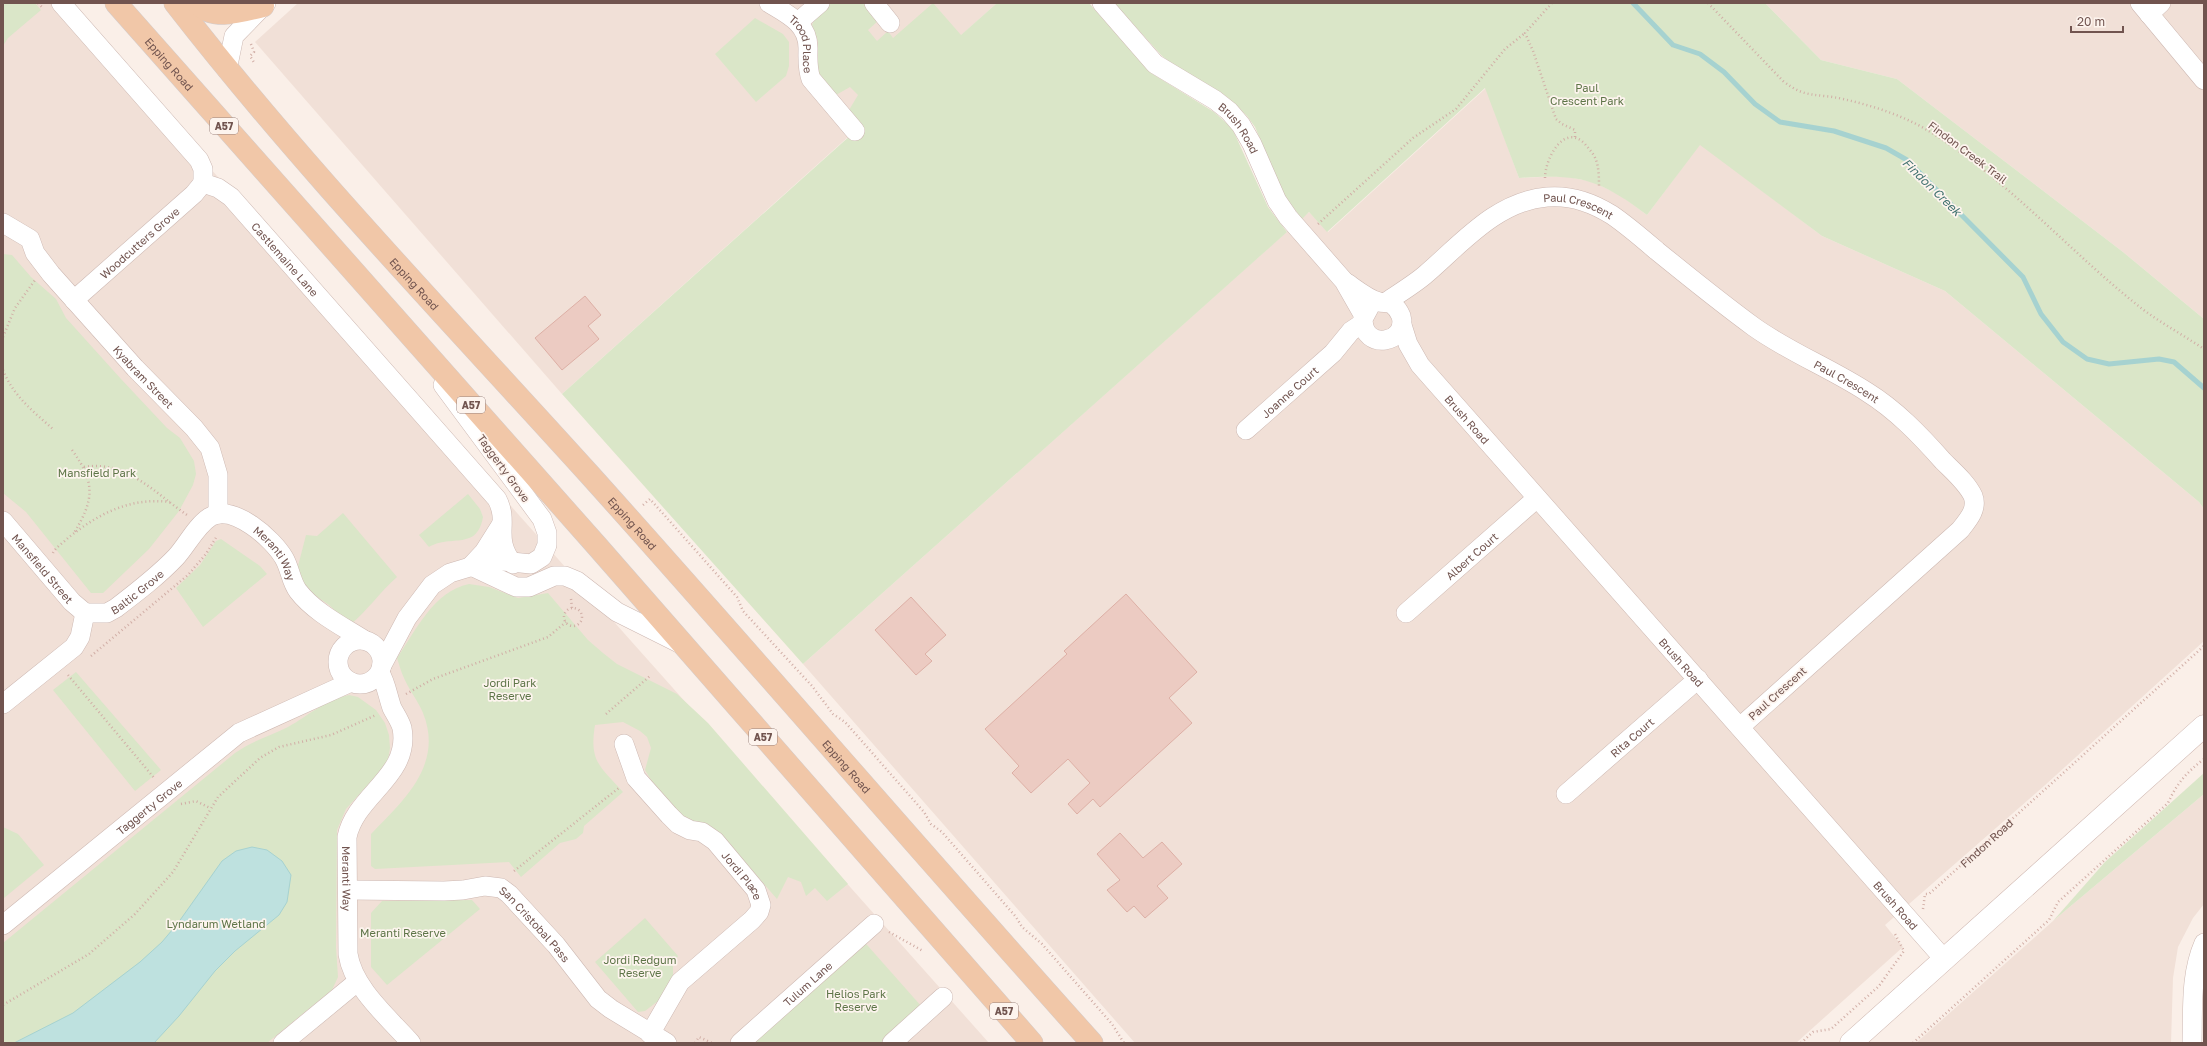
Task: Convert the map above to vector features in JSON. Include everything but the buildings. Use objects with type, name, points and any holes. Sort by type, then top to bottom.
[{"type":"main road","name":"Epping Road","points":[[116,3],[399,325],[597,546],[680,644],[1032,1043]]},
{"type":"main road","name":"Epping Road","points":[[175,3],[227,70],[387,252],[628,519],[1092,1043]]},
{"type":"main road","points":[[197,3],[202,8],[216,14],[238,12],[265,5]]},
{"type":"main road","points":[[1850,1043],[2204,726]]},
{"type":"street","points":[[61,3],[199,160],[203,169],[203,183]]},
{"type":"street","name":"Trood Place","points":[[769,3],[798,22],[806,34],[808,46],[808,70],[811,79],[855,131]]},
{"type":"street","points":[[798,22],[820,3]]},
{"type":"street","points":[[874,3],[890,23]]},
{"type":"street","name":"Brush Road","points":[[1102,3],[1155,64],[1215,100],[1229,111],[1241,124],[1252,144],[1277,201],[1288,217],[1344,281],[1370,329],[1420,365],[1944,959]]},
{"type":"street","points":[[227,70],[234,36],[265,5]]},
{"type":"street","points":[[2150,7],[2204,80]]},
{"type":"street","name":"Woodcutters Grove","points":[[74,300],[194,194],[203,183]]},
{"type":"street","name":"Castlemaine Lane","points":[[203,183],[218,188],[231,197],[498,499],[503,514],[501,525],[504,552],[513,564]]},
{"type":"street","name":"Paul Crescent","points":[[1383,302],[1424,276],[1492,217],[1526,201],[1546,197],[1564,197],[1583,201],[1599,208],[1629,228],[1756,328],[1786,348],[1830,370],[1868,392],[1894,411],[1922,437],[1972,495],[1975,505],[1971,516],[1960,530],[1740,727]]},
{"type":"street","name":"Kyabram Street","points":[[3,223],[30,239],[35,253],[74,300],[135,368],[194,428],[210,448],[218,475],[218,514]]},
{"type":"street","name":"Kyabram Street","points":[[3,239],[12,240],[35,253]]},
{"type":"street","name":"Paul Crescent","points":[[1402,322],[1415,290],[1424,276]]},
{"type":"street","name":"Brush Road","points":[[1344,281],[1383,302]]},
{"type":"street","points":[[1383,302],[1396,308],[1402,322],[1395,336],[1370,329],[1369,307],[1383,302]]},
{"type":"street","name":"Brush Road","points":[[1402,322],[1408,344],[1420,365]]},
{"type":"street","name":"Taggerty Grove","points":[[367,641],[395,630],[407,618],[432,585],[450,573],[493,560],[513,564],[532,564],[542,557],[547,545],[547,533],[542,519],[399,325]]},
{"type":"street","name":"Joanne Court","points":[[1246,430],[1333,353],[1351,331],[1370,329]]},
{"type":"street","name":"Albert Court","points":[[1406,613],[1538,498]]},
{"type":"street","name":"Meranti Way","points":[[218,514],[230,515],[245,521],[264,536],[283,557],[298,591],[329,623],[337,641],[338,660]]},
{"type":"street","name":"Baltic Grove","points":[[86,613],[107,613],[116,608],[175,558],[208,519],[218,514]]},
{"type":"street","name":"Mansfield Street","points":[[3,521],[75,605],[86,613]]},
{"type":"street","points":[[501,525],[484,552],[471,566],[516,587],[529,587],[554,576],[565,576],[577,581],[617,612],[680,644]]},
{"type":"street","name":"Meranti Way","points":[[318,610],[367,641]]},
{"type":"street","points":[[3,704],[74,647],[80,637],[86,613]]},
{"type":"street","name":"Taggerty Grove","points":[[381,669],[407,618]]},
{"type":"street","points":[[367,641],[380,652],[381,669],[371,682],[355,684],[342,674],[338,660],[346,646],[351,642],[367,641]]},
{"type":"street","name":"Taggerty Grove","points":[[305,702],[332,673],[338,660]]},
{"type":"street","name":"Meranti Way","points":[[381,669],[391,708],[402,726],[403,746],[397,763],[388,776],[357,811],[350,823],[347,836],[348,954],[350,968],[357,982],[411,1043]]},
{"type":"street","name":"Rita Court","points":[[1566,794],[1698,679]]},
{"type":"street","name":"Taggerty Grove","points":[[3,926],[239,733],[305,702],[355,684]]},
{"type":"street","name":"Meranti Way","points":[[355,684],[391,708]]},
{"type":"street","name":"Jordi Place","points":[[624,744],[636,778],[678,824],[690,830],[702,832],[715,841],[756,890],[761,905],[759,912],[752,920],[680,982],[650,1034]]},
{"type":"street","name":"San Cristobal Pass","points":[[348,890],[450,891],[474,889],[485,886],[501,888],[509,894],[556,946],[598,999],[650,1034],[667,1043]]},
{"type":"street","name":"Tulum Lane","points":[[740,1043],[874,924]]},
{"type":"street","points":[[2192,1043],[2194,977],[2197,960],[2204,943]]},
{"type":"street","points":[[283,1043],[357,982]]},
{"type":"street","points":[[892,1043],[943,998]]},
{"type":"path","points":[[1318,224],[1413,138],[1456,109],[1505,49],[1525,33],[1552,3]]},
{"type":"path","name":"Findon Creek Trail","points":[[1708,3],[1783,82],[1793,89],[1805,94],[1840,99],[1898,115],[1947,143],[2031,210],[2141,308],[2204,349]]},
{"type":"path","points":[[1525,33],[1533,51],[1556,119],[1562,124],[1575,130],[1575,138]]},
{"type":"path","points":[[1545,178],[1546,165],[1559,143],[1568,138],[1575,138],[1584,143],[1596,159],[1599,208]]},
{"type":"path","points":[[3,337],[15,308],[37,278]]},
{"type":"path","points":[[3,370],[8,382],[27,407],[54,430]]},
{"type":"path","points":[[72,450],[84,466],[90,493],[88,509],[73,534]]},
{"type":"path","points":[[628,519],[650,499],[737,597],[743,611],[812,686],[833,714],[845,722],[924,812],[931,824],[942,832],[1016,917],[1022,927],[1042,944],[1112,1024],[1124,1043]]},
{"type":"path","points":[[57,558],[53,552],[73,534],[106,512],[121,506],[155,500],[170,502]]},
{"type":"path","points":[[572,608],[580,612],[582,620],[579,624],[573,626],[566,622],[565,613],[572,608]]},
{"type":"path","points":[[3,1005],[89,954],[136,914],[173,872],[210,808],[228,787],[269,751],[331,735],[391,708],[409,692],[433,679],[548,637],[566,622]]},
{"type":"path","name":"Findon Road","points":[[1801,1043],[1813,1032],[1831,1029],[1878,986],[1904,951],[1895,934],[1925,907],[1925,894],[1929,894],[2204,646]]},
{"type":"path","points":[[64,678],[69,674],[166,792],[178,804],[196,801],[210,808]]},
{"type":"path","points":[[606,714],[650,676]]},
{"type":"path","points":[[1913,1043],[2049,920],[2058,902],[2168,803],[2180,780],[2204,759]]},
{"type":"path","points":[[514,871],[621,787]]},
{"type":"path","points":[[695,1043],[699,1037],[712,1043]]},
{"type":"shaded area","points":[[3,3],[63,3],[989,1043],[3,1043]]},
{"type":"shaded area","points":[[298,3],[997,3],[562,394],[255,42]]},
{"type":"shaded area","points":[[1765,3],[2204,3],[2204,319],[2123,252],[1897,79],[1821,60]]},
{"type":"shaded area","points":[[1486,88],[1519,178],[1564,176],[1593,182],[1620,195],[1647,215],[1700,144],[1822,236],[1945,291],[2199,502],[2204,509],[2204,641],[2044,786],[1885,925],[1903,947],[1796,1043],[1135,1043],[803,664],[1309,212],[1328,232]]},
{"type":"shaded area","points":[[2204,794],[2204,904],[2193,918],[2178,947],[2173,978],[2171,1043],[1916,1043],[2053,921]]},
{"type":"green space","points":[[3,3],[35,3],[41,10],[8,38],[3,46]]},
{"type":"green space","points":[[831,3],[863,3],[879,20],[868,30],[877,41],[888,31],[893,38],[933,3],[961,35],[997,3],[1089,3],[1151,73],[1214,112],[1232,128],[1268,207],[1287,232],[803,664],[562,394],[862,125],[849,110],[858,95],[850,87],[836,95],[819,76],[816,68],[818,42],[812,25],[815,18]]},
{"type":"green space","name":"Paul Crescent Park","points":[[1114,3],[1765,3],[1821,60],[1897,79],[2123,252],[2204,319],[2204,509],[2199,502],[1945,291],[1822,236],[1700,145],[1647,215],[1615,193],[1587,181],[1557,177],[1519,178],[1485,88],[1327,232],[1309,212],[1302,219],[1285,197],[1255,127],[1247,116],[1227,97],[1172,64],[1162,56]]},
{"type":"green space","points":[[755,18],[783,34],[789,42],[789,66],[786,76],[756,102],[715,54]]},
{"type":"green space","name":"Mansfield Park","points":[[3,254],[12,255],[31,277],[56,299],[66,318],[167,428],[180,438],[194,461],[196,474],[193,485],[179,511],[149,549],[103,593],[91,593],[26,512],[3,493]]},
{"type":"green space","points":[[468,494],[480,509],[483,517],[480,528],[469,538],[438,543],[429,547],[419,535]]},
{"type":"green space","points":[[343,513],[397,577],[350,625],[329,605],[304,588],[297,570],[306,535],[317,536]]},
{"type":"green space","points":[[221,539],[260,566],[267,574],[203,627],[176,588],[200,565],[216,541]]},
{"type":"green space","name":"Jordi Park Reserve","points":[[469,584],[489,587],[518,598],[548,593],[588,640],[617,664],[677,694],[708,723],[848,884],[827,901],[815,888],[806,896],[801,882],[788,877],[777,899],[723,837],[680,814],[651,780],[645,770],[651,748],[647,737],[640,731],[623,722],[595,725],[594,747],[595,756],[598,763],[623,792],[584,826],[583,833],[576,839],[560,843],[521,877],[509,862],[375,869],[371,866],[371,834],[396,808],[417,781],[424,765],[428,749],[428,732],[423,713],[406,682],[397,658],[419,624],[436,603],[456,588]]},
{"type":"green space","points":[[76,672],[161,770],[135,791],[53,690]]},
{"type":"green space","name":"Lyndarum Wetland","points":[[349,695],[358,697],[376,710],[385,723],[389,735],[390,748],[388,760],[382,769],[346,809],[337,830],[336,947],[338,977],[332,990],[267,1043],[3,1043],[3,943],[235,753],[254,742],[288,727],[325,704]]},
{"type":"green space","points":[[2204,773],[2204,794],[2053,921],[2105,862]]},
{"type":"green space","points":[[3,827],[18,834],[44,865],[4,898]]},
{"type":"green space","name":"Meranti Reserve","points":[[472,900],[480,909],[387,985],[371,967],[371,913],[382,901]]},
{"type":"green space","name":"Jordi Redgum Reserve","points":[[645,918],[678,956],[673,964],[673,977],[658,1001],[645,1011],[638,1012],[595,962]]},
{"type":"green space","name":"Helios Park Reserve","points":[[860,937],[922,1007],[881,1043],[741,1043]]},
{"type":"water","points":[[252,847],[267,850],[282,861],[291,875],[287,902],[279,915],[235,951],[215,971],[179,1016],[154,1043],[14,1043],[73,1013],[140,962],[162,942],[178,923],[222,861],[236,851]]},
{"type":"waterway","name":"Findon Creek","points":[[1633,3],[1673,45],[1700,54],[1724,72],[1755,104],[1780,122],[1834,131],[1886,148],[1907,160],[2023,277],[2041,314],[2063,342],[2087,359],[2109,364],[2159,359],[2174,362],[2204,388]]}]
